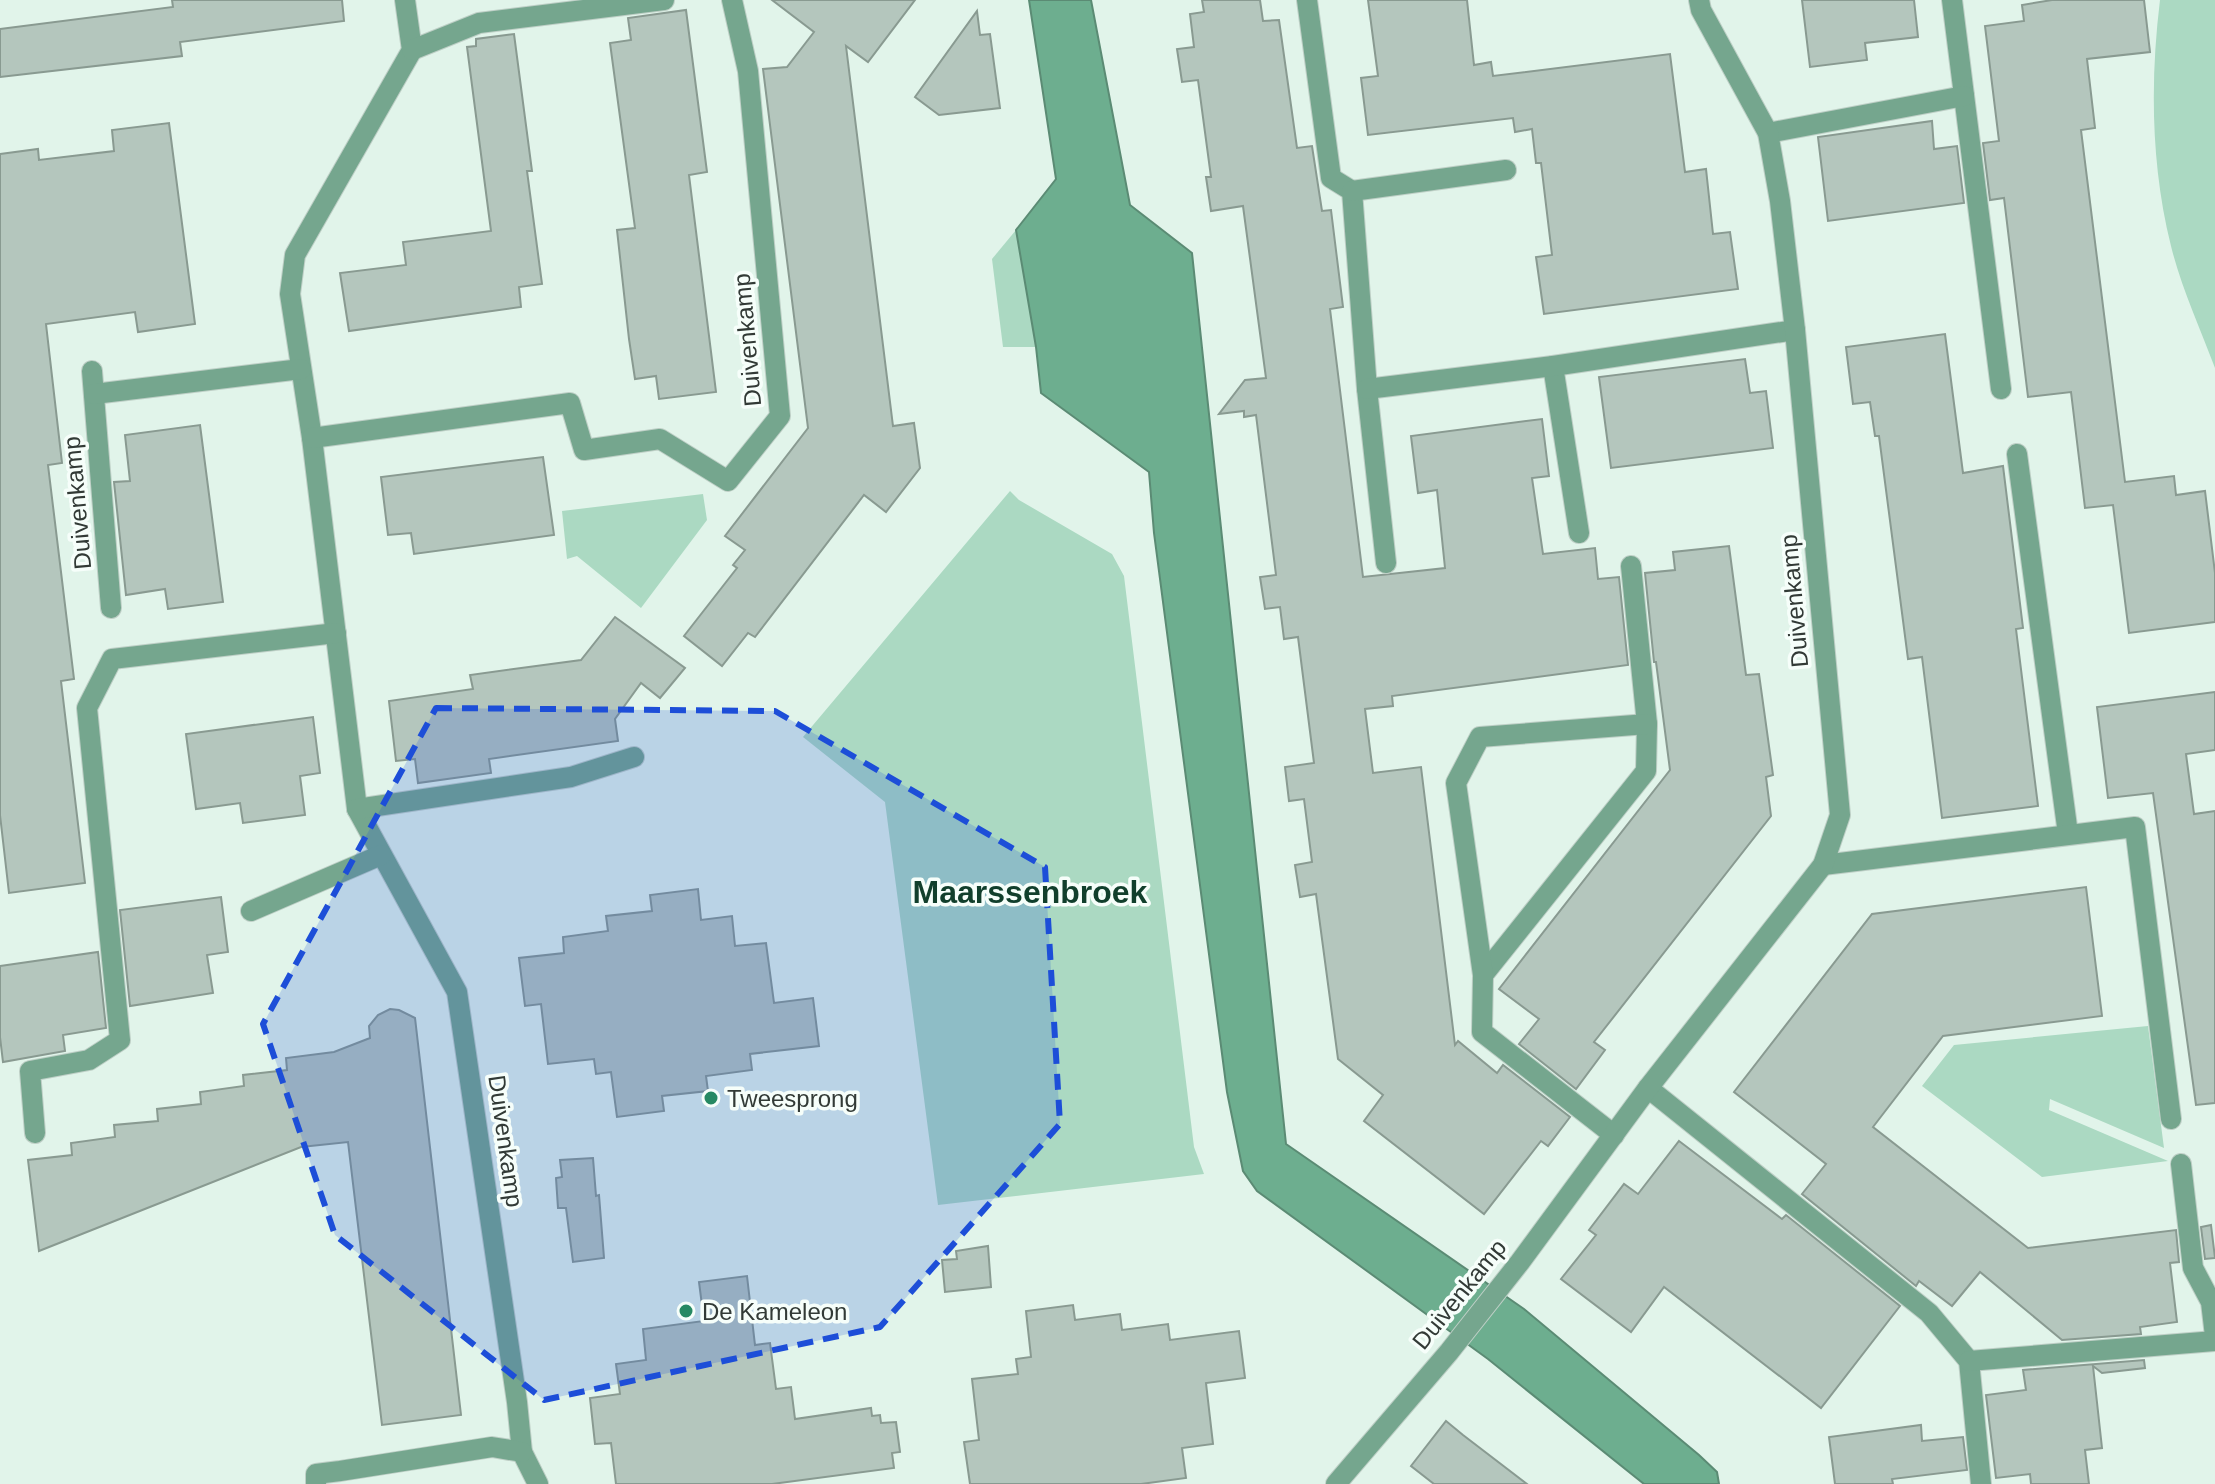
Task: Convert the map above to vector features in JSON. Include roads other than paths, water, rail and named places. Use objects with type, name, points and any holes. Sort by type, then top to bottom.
[{"type":"street","points":[[405,0],[412,50],[479,23],[664,0]]},
{"type":"street","name":"Duivenkamp","points":[[312,438],[570,403],[584,450],[660,439],[728,481],[780,416],[748,71],[732,0]]},
{"type":"street","points":[[1307,0],[1331,178],[1352,191],[1506,170]]},
{"type":"street","name":"Duivenkamp","points":[[1339,1483],[1509,1276],[1648,1088],[1823,865],[1840,815],[1780,201],[1768,133],[1701,10],[1699,0]]},
{"type":"street","points":[[1952,0],[2001,389]]},
{"type":"street","name":"Duivenkamp","points":[[412,50],[295,255],[290,294],[312,438],[357,809],[457,992],[522,1452],[538,1484]]},
{"type":"street","points":[[1768,133],[1964,96]]},
{"type":"street","points":[[1352,191],[1367,389],[1386,563]]},
{"type":"street","points":[[1367,389],[1553,366],[1795,330]]},
{"type":"street","points":[[1553,366],[1579,533]]},
{"type":"street","points":[[94,394],[301,369]]},
{"type":"street","name":"Duivenkamp","points":[[92,371],[111,608]]},
{"type":"street","points":[[2017,454],[2068,834]]},
{"type":"street","points":[[1483,975],[1646,771],[1647,724],[1631,566]]},
{"type":"street","points":[[35,1133],[30,1071],[89,1060],[120,1040],[87,708],[112,659],[336,633]]},
{"type":"street","points":[[1614,1135],[1482,1032],[1483,975],[1456,783],[1480,737],[1647,724]]},
{"type":"street","points":[[357,809],[571,777],[634,757]]},
{"type":"street","points":[[1823,865],[2135,827],[2171,1119]]},
{"type":"street","points":[[251,911],[381,855]]},
{"type":"street","points":[[1648,1088],[1929,1313],[1969,1361],[1981,1484]]},
{"type":"street","points":[[1969,1361],[2215,1338],[2211,1302],[2193,1268],[2181,1164]]},
{"type":"street","points":[[316,1484],[316,1474],[492,1447],[522,1452]]},
{"type":"place","name":"Tweesprong","points":[[711,1098]]},
{"type":"place","name":"De Kameleon","points":[[686,1311]]},
{"type":"district","name":"Maarssenbroek","points":[[1030,892]]}]
